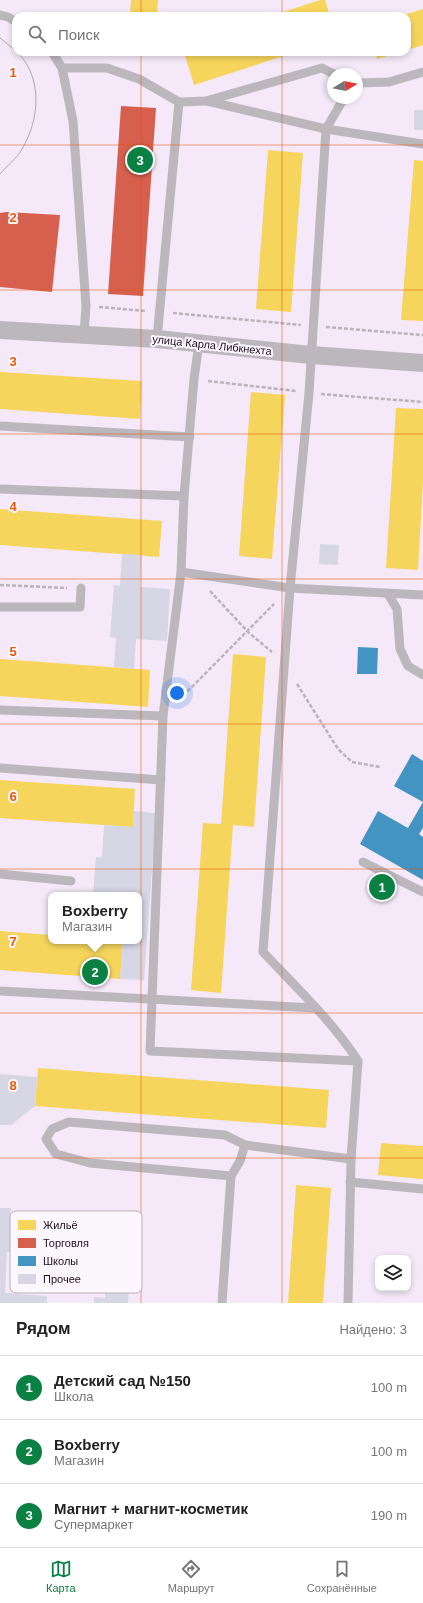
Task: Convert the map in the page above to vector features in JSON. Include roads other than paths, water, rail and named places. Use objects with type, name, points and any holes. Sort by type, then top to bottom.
[{"type":"street","name":"улица Карла Либкнехта","points":[[0,330],[157,339],[311,355],[423,362]]},
{"type":"lane","points":[[0,15],[12,20]]},
{"type":"lane","points":[[54,56],[62,68],[73,122],[86,306],[84,334]]},
{"type":"lane","points":[[62,68],[107,68],[139,79],[179,102],[206,101],[322,68],[327,70]]},
{"type":"lane","points":[[363,83],[389,82],[423,72]]},
{"type":"lane","points":[[206,101],[326,128],[423,144]]},
{"type":"lane","points":[[157,339],[158,312],[179,102]]},
{"type":"lane","points":[[340,104],[326,128],[309,393],[290,588],[263,952],[351,1050],[358,1062],[350,1182],[348,1303]]},
{"type":"lane","points":[[199,343],[194,379],[184,496],[181,572],[163,716],[150,1051],[358,1062]]},
{"type":"lane","points":[[0,426],[190,437]]},
{"type":"lane","points":[[0,489],[184,496]]},
{"type":"lane","points":[[181,572],[290,588],[423,595]]},
{"type":"lane","points":[[0,607],[80,607],[81,588]]},
{"type":"lane","points":[[388,594],[397,609],[400,649],[408,666],[423,675]]},
{"type":"lane","points":[[0,710],[163,716]]},
{"type":"lane","points":[[0,768],[161,780]]},
{"type":"lane","points":[[363,862],[423,892]]},
{"type":"lane","points":[[0,874],[71,881]]},
{"type":"lane","points":[[0,991],[314,1008]]},
{"type":"lane","points":[[231,1176],[90,1164],[56,1154],[46,1139],[52,1129],[69,1122],[225,1135],[245,1146],[351,1159]]},
{"type":"lane","points":[[222,1303],[231,1176],[240,1162],[245,1146]]},
{"type":"lane","points":[[350,1182],[423,1189]]},
{"type":"tram line","points":[[0,38],[12,48]]},
{"type":"tram line","points":[[0,174],[15,159],[22,149],[28,137],[35,112],[35,86],[31,73],[20,56]]},
{"type":"place","name":"Магнит + магнит-косметик","points":[[140,160]]},
{"type":"place","name":"Детский сад №150","points":[[382,887]]},
{"type":"place","name":"Boxberry","points":[[95,972]]}]
